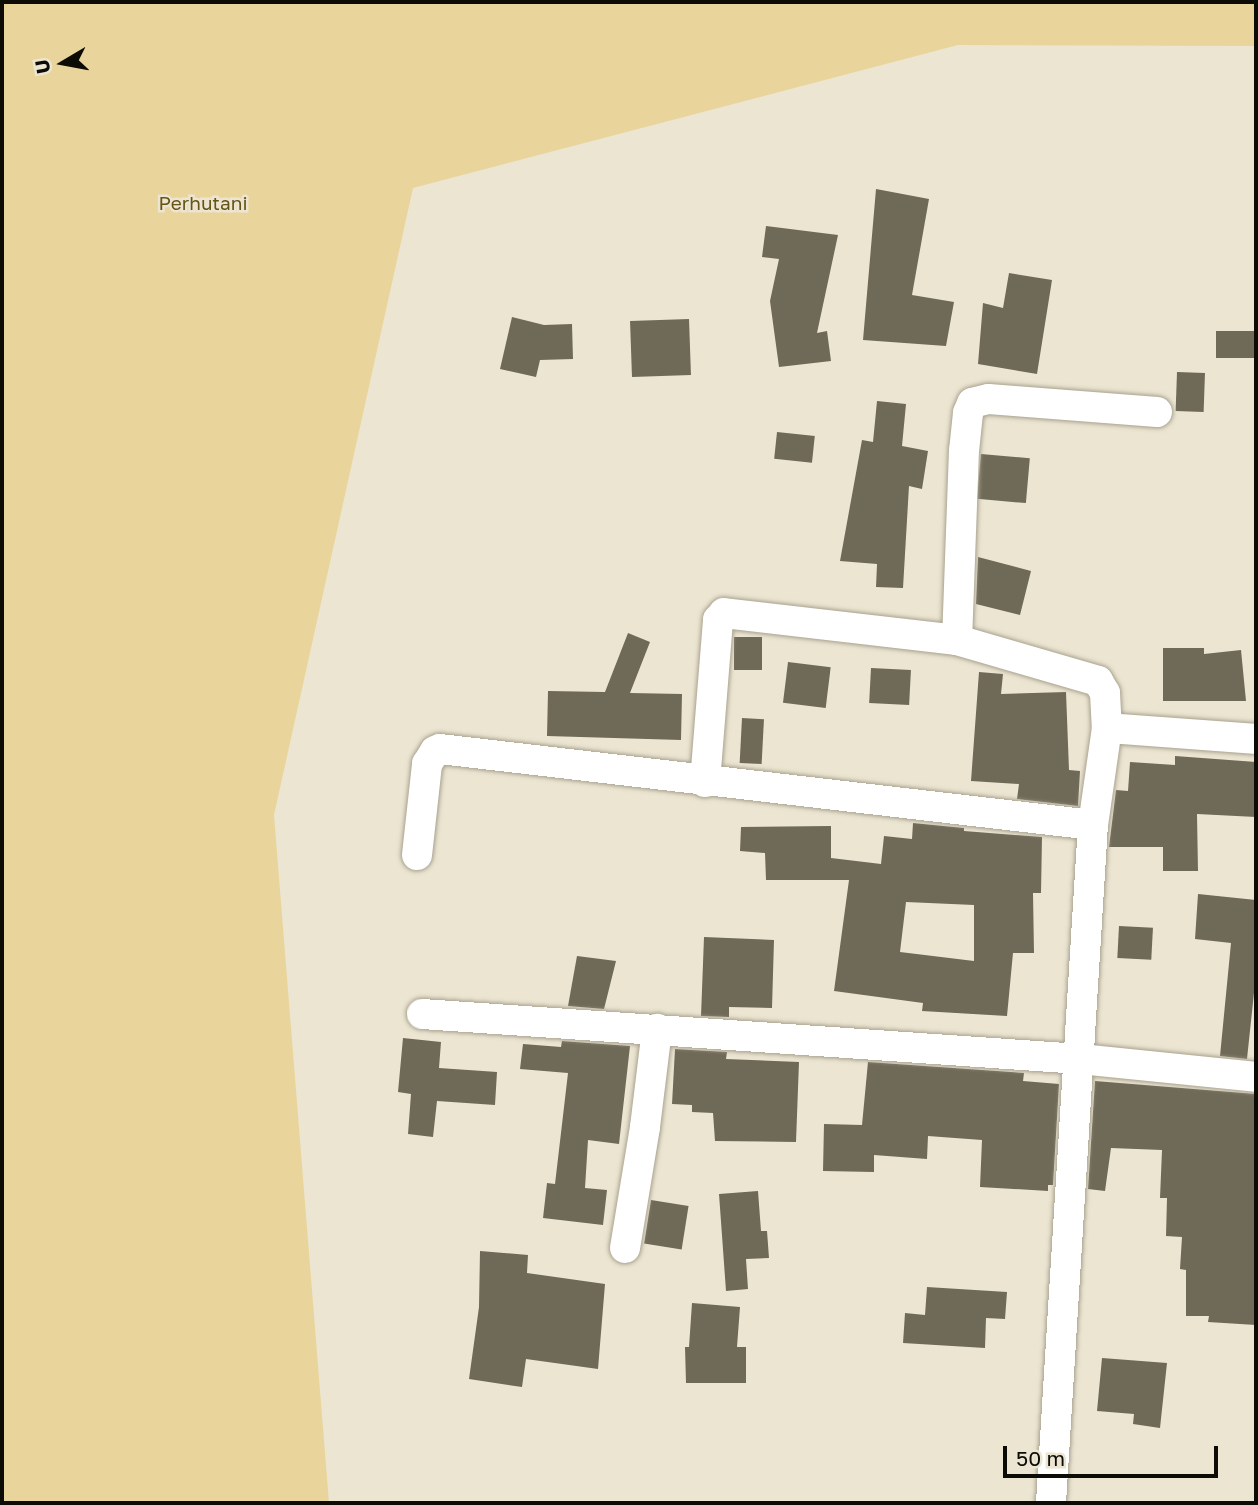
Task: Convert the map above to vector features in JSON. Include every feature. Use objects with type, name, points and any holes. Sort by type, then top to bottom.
[{"type":"street","points":[[957,640],[964,450],[968,413],[972,403],[988,398],[1157,412]]},
{"type":"street","points":[[705,782],[718,620],[724,613],[957,640],[1098,681],[1105,693],[1107,727],[1093,825],[1051,1503]]},
{"type":"street","points":[[1107,727],[1256,739]]},
{"type":"street","points":[[417,855],[427,764],[435,751],[440,749],[705,782],[1093,825]]},
{"type":"street","points":[[422,1014],[1080,1059],[1256,1077]]},
{"type":"street","points":[[625,1248],[645,1127],[657,1029]]},
{"type":"green space","name":"Perhutani","points":[[2,2],[1256,2],[1256,46],[958,45],[413,188],[274,815],[329,1503],[2,1503]]},
{"type":"building","points":[[876,189],[929,199],[912,295],[954,302],[946,346],[863,340]]},
{"type":"building","points":[[766,226],[838,235],[817,333],[827,331],[831,361],[779,367],[770,301],[779,259],[762,257]]},
{"type":"building","points":[[1009,273],[1052,280],[1037,374],[978,364],[983,303],[1003,308]]},
{"type":"building","points":[[512,317],[544,325],[572,324],[573,359],[540,360],[536,377],[500,369]]},
{"type":"building","points":[[689,319],[691,375],[632,377],[630,321]]},
{"type":"building","points":[[1216,331],[1256,331],[1256,358],[1216,358]]},
{"type":"building","points":[[1177,372],[1205,373],[1204,412],[1176,411]]},
{"type":"building","points":[[877,401],[906,404],[902,446],[928,451],[922,489],[909,486],[903,588],[876,587],[877,564],[840,561],[862,440],[873,442]]},
{"type":"building","points":[[777,432],[815,436],[812,463],[774,459]]},
{"type":"building","points":[[981,454],[1030,458],[1026,503],[977,499]]},
{"type":"building","points":[[978,557],[1031,571],[1020,615],[976,604]]},
{"type":"building","points":[[628,633],[650,642],[630,693],[682,694],[681,740],[547,736],[548,691],[605,692]]},
{"type":"building","points":[[734,637],[762,637],[762,670],[734,670]]},
{"type":"building","points":[[1163,648],[1204,648],[1204,654],[1241,650],[1246,701],[1163,701]]},
{"type":"building","points":[[788,662],[831,667],[826,708],[783,703]]},
{"type":"building","points":[[871,668],[911,670],[909,705],[869,703]]},
{"type":"building","points":[[979,672],[1003,674],[1001,694],[1066,692],[1069,770],[1080,771],[1078,806],[1017,799],[1019,784],[971,781]]},
{"type":"building","points":[[742,718],[764,719],[762,764],[740,763]]},
{"type":"building","points":[[1175,756],[1256,762],[1256,817],[1197,814],[1198,871],[1163,871],[1163,847],[1109,847],[1116,790],[1128,791],[1130,762],[1175,765]]},
{"type":"building","points":[[913,823],[964,828],[964,831],[1042,837],[1041,893],[1033,893],[1034,953],[1013,953],[1007,1016],[922,1011],[923,1003],[834,991],[849,880],[766,880],[765,853],[740,851],[741,827],[831,826],[831,858],[881,864],[884,836],[912,839]],"holes":[[[906,902],[974,905],[974,961],[900,952]]]},
{"type":"building","points":[[1198,894],[1256,900],[1256,974],[1247,1059],[1220,1056],[1231,943],[1195,939]]},
{"type":"building","points":[[1119,926],[1153,928],[1151,960],[1117,958]]},
{"type":"building","points":[[704,937],[774,940],[772,1008],[729,1007],[729,1017],[701,1016]]},
{"type":"building","points":[[577,956],[616,961],[604,1009],[568,1006]]},
{"type":"building","points":[[403,1038],[441,1042],[439,1068],[497,1072],[495,1105],[437,1101],[433,1137],[408,1134],[411,1094],[398,1092]]},
{"type":"building","points":[[562,1041],[630,1046],[619,1144],[588,1140],[585,1188],[607,1190],[603,1225],[543,1218],[547,1183],[555,1184],[568,1073],[520,1069],[523,1044],[561,1047]]},
{"type":"building","points":[[675,1049],[727,1052],[726,1059],[799,1062],[796,1142],[715,1141],[713,1113],[692,1112],[692,1105],[672,1104]]},
{"type":"building","points":[[868,1062],[1024,1073],[1023,1081],[1059,1084],[1053,1185],[1048,1185],[1048,1191],[980,1187],[982,1140],[928,1136],[927,1159],[874,1155],[874,1172],[823,1171],[824,1124],[862,1125]]},
{"type":"building","points":[[1095,1081],[1256,1094],[1256,1325],[1208,1322],[1209,1316],[1186,1316],[1186,1270],[1180,1269],[1182,1237],[1166,1236],[1167,1198],[1160,1198],[1162,1150],[1111,1148],[1105,1191],[1088,1189]]},
{"type":"building","points":[[758,1191],[761,1231],[767,1231],[769,1258],[746,1259],[748,1289],[726,1291],[719,1194]]},
{"type":"building","points":[[651,1200],[689,1206],[682,1249],[644,1243]]},
{"type":"building","points":[[480,1251],[528,1255],[527,1273],[605,1284],[598,1369],[526,1359],[522,1387],[469,1379],[479,1307]]},
{"type":"building","points":[[927,1287],[1007,1292],[1005,1319],[986,1318],[985,1348],[903,1343],[905,1313],[925,1315]]},
{"type":"building","points":[[692,1303],[740,1307],[737,1347],[746,1347],[746,1383],[686,1383],[685,1347],[689,1347]]},
{"type":"building","points":[[1102,1358],[1167,1363],[1160,1428],[1133,1424],[1134,1414],[1097,1411]]}]
